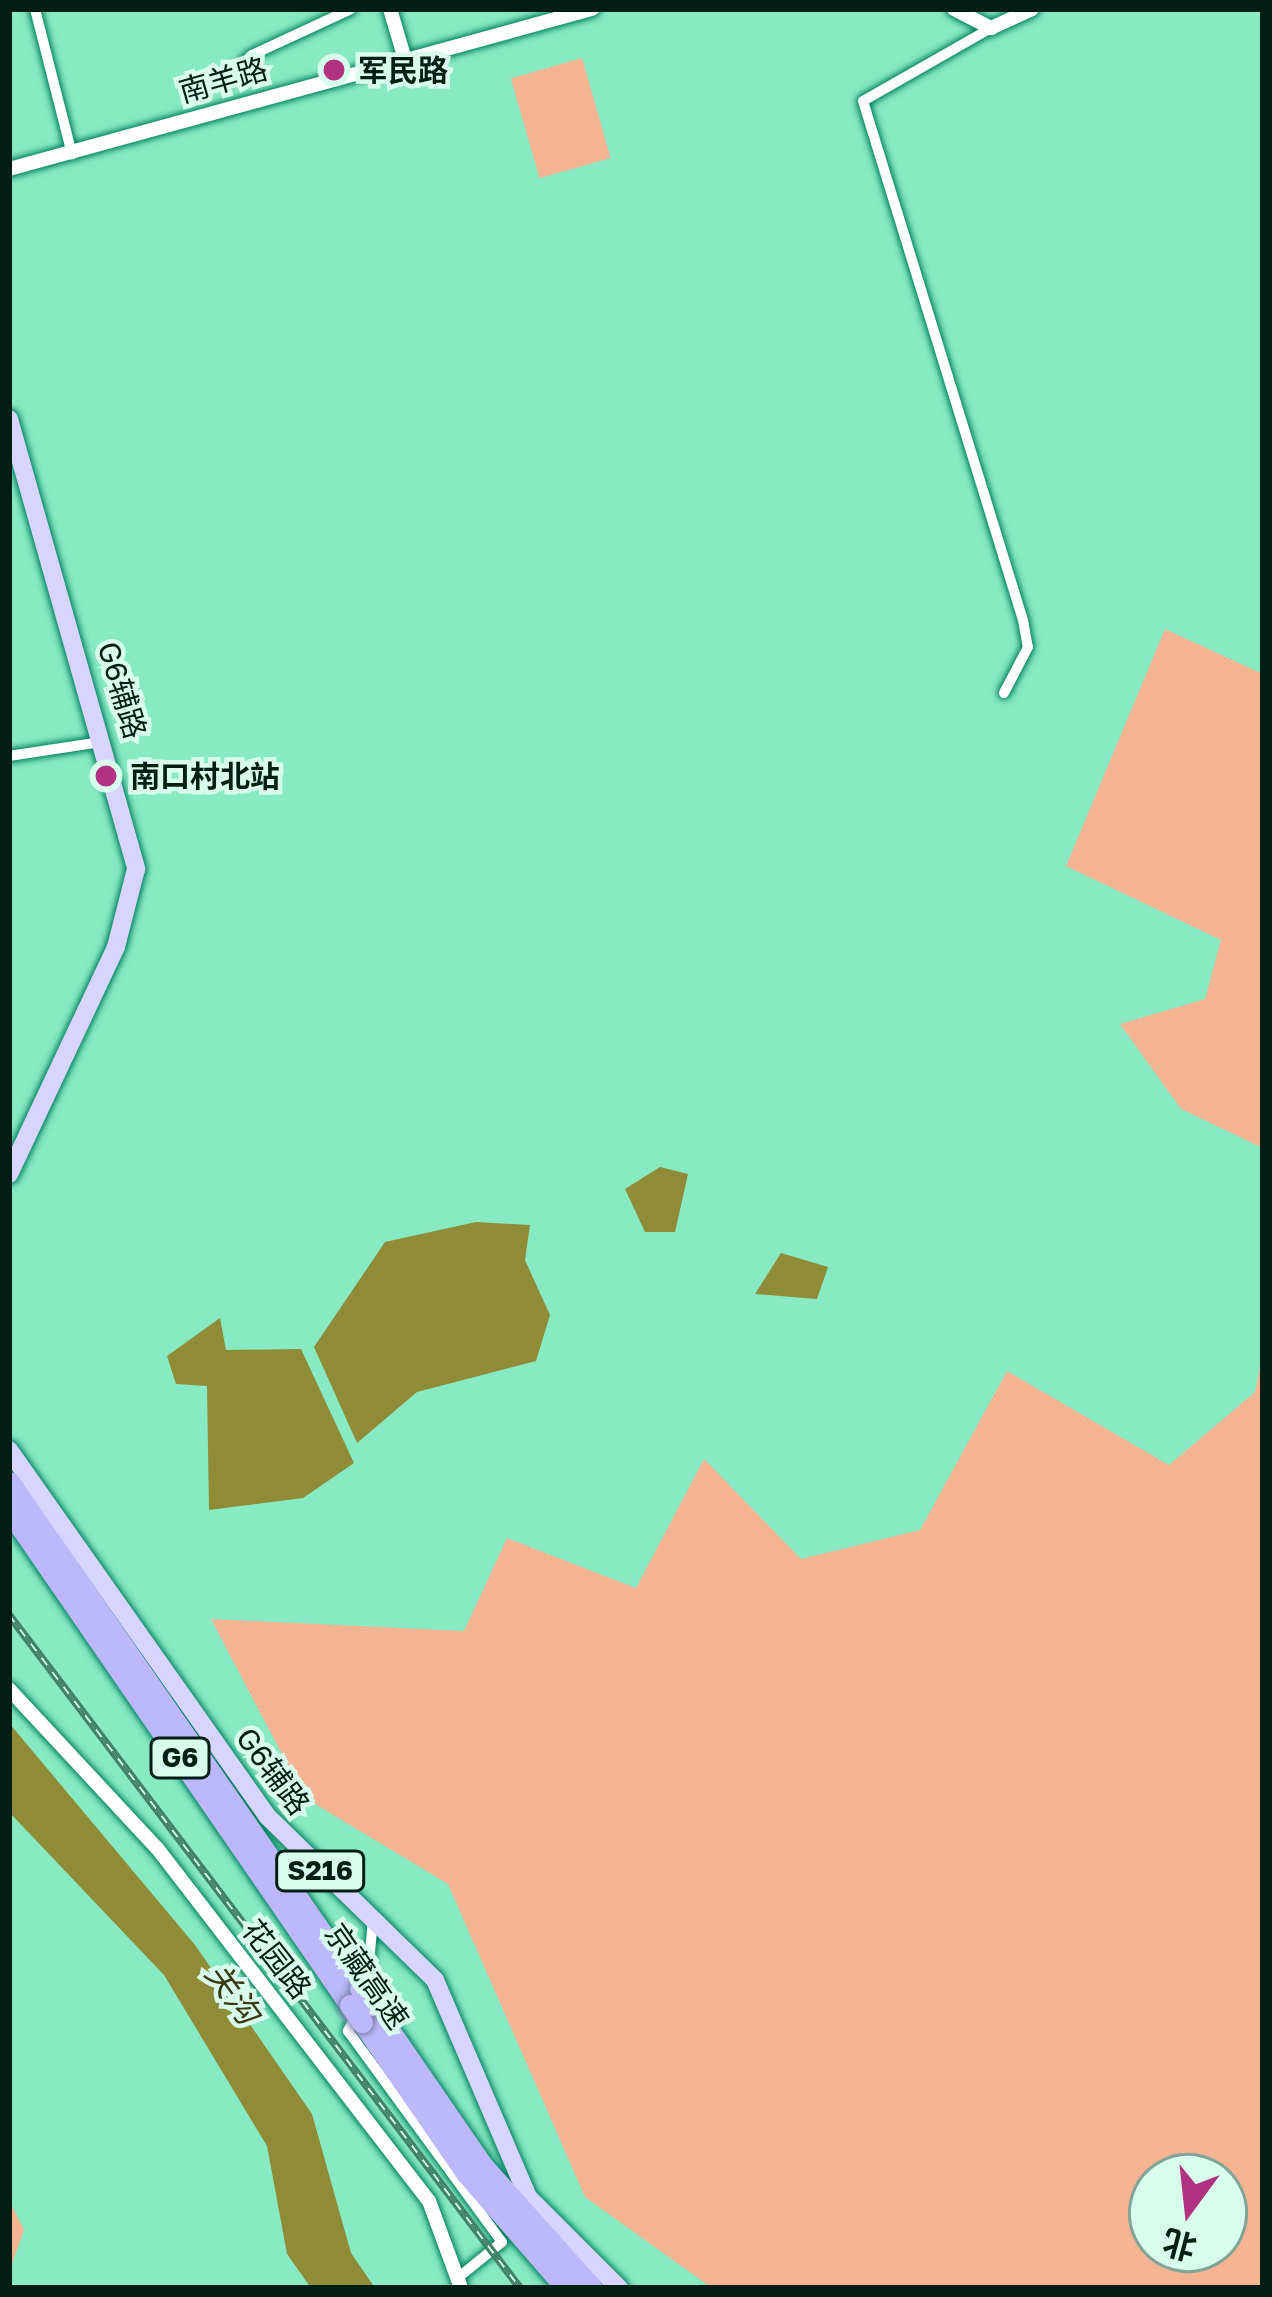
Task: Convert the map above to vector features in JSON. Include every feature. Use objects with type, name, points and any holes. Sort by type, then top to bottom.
[{"type":"highway","points":[[9,1482],[361,2005],[482,2165],[592,2288]]},
{"type":"highway","name":"京藏高速","points":[[9,1510],[361,2005],[466,2174],[566,2288]]},
{"type":"main road","name":"G6辅路","points":[[9,419],[106,741],[134,891],[9,1174]]},
{"type":"main road","name":"G6辅路","points":[[9,1450],[266,1816],[435,1980],[528,2197],[619,2288]]},
{"type":"street","points":[[35,9],[72,154]]},
{"type":"street","points":[[225,81],[252,55],[351,9]]},
{"type":"street","points":[[390,9],[404,56]]},
{"type":"street","name":"南羊路","points":[[9,170],[404,56],[592,9]]},
{"type":"street","points":[[955,9],[991,28]]},
{"type":"street","points":[[1004,693],[1028,647],[1023,620],[863,101],[1032,9]]},
{"type":"street","points":[[9,756],[106,741]]},
{"type":"street","name":"花园路","points":[[9,1689],[158,1848],[429,2201],[460,2282]]},
{"type":"street","points":[[373,1917],[375,1979],[347,2031],[502,2242],[460,2282]]},
{"type":"shaded area","points":[[582,58],[611,158],[540,178],[511,78]]},
{"type":"shaded area","points":[[1165,629],[1263,674],[1263,1148],[1181,1109],[1120,1024],[1205,999],[1221,940],[1066,866]]},
{"type":"shaded area","points":[[660,1167],[688,1174],[675,1232],[645,1232],[625,1189]]},
{"type":"shaded area","points":[[476,1222],[530,1225],[525,1260],[550,1315],[536,1361],[417,1392],[357,1443],[314,1347],[385,1242]]},
{"type":"shaded area","points":[[781,1253],[828,1267],[817,1299],[755,1294]]},
{"type":"shaded area","points":[[220,1318],[226,1350],[301,1349],[354,1463],[303,1498],[209,1510],[207,1386],[176,1384],[167,1356]]},
{"type":"shaded area","points":[[1263,1353],[1263,2288],[712,2288],[585,2197],[448,1884],[305,1798],[211,1619],[464,1631],[507,1538],[636,1588],[704,1459],[801,1559],[920,1530],[1007,1371],[1169,1465],[1255,1392]]},
{"type":"shaded area","points":[[9,1723],[195,1945],[312,2114],[351,2253],[375,2288],[311,2288],[287,2254],[267,2146],[164,1975],[9,1812]]},
{"type":"shaded area","points":[[9,2200],[24,2230],[9,2272]]},
{"type":"railway","points":[[9,1615],[520,2288]]},
{"type":"place","name":"军民路","points":[[334,70]]},
{"type":"place","name":"南口村北站","points":[[106,776]]},
{"type":"water label","name":"关沟","points":[[233,1993]]}]
